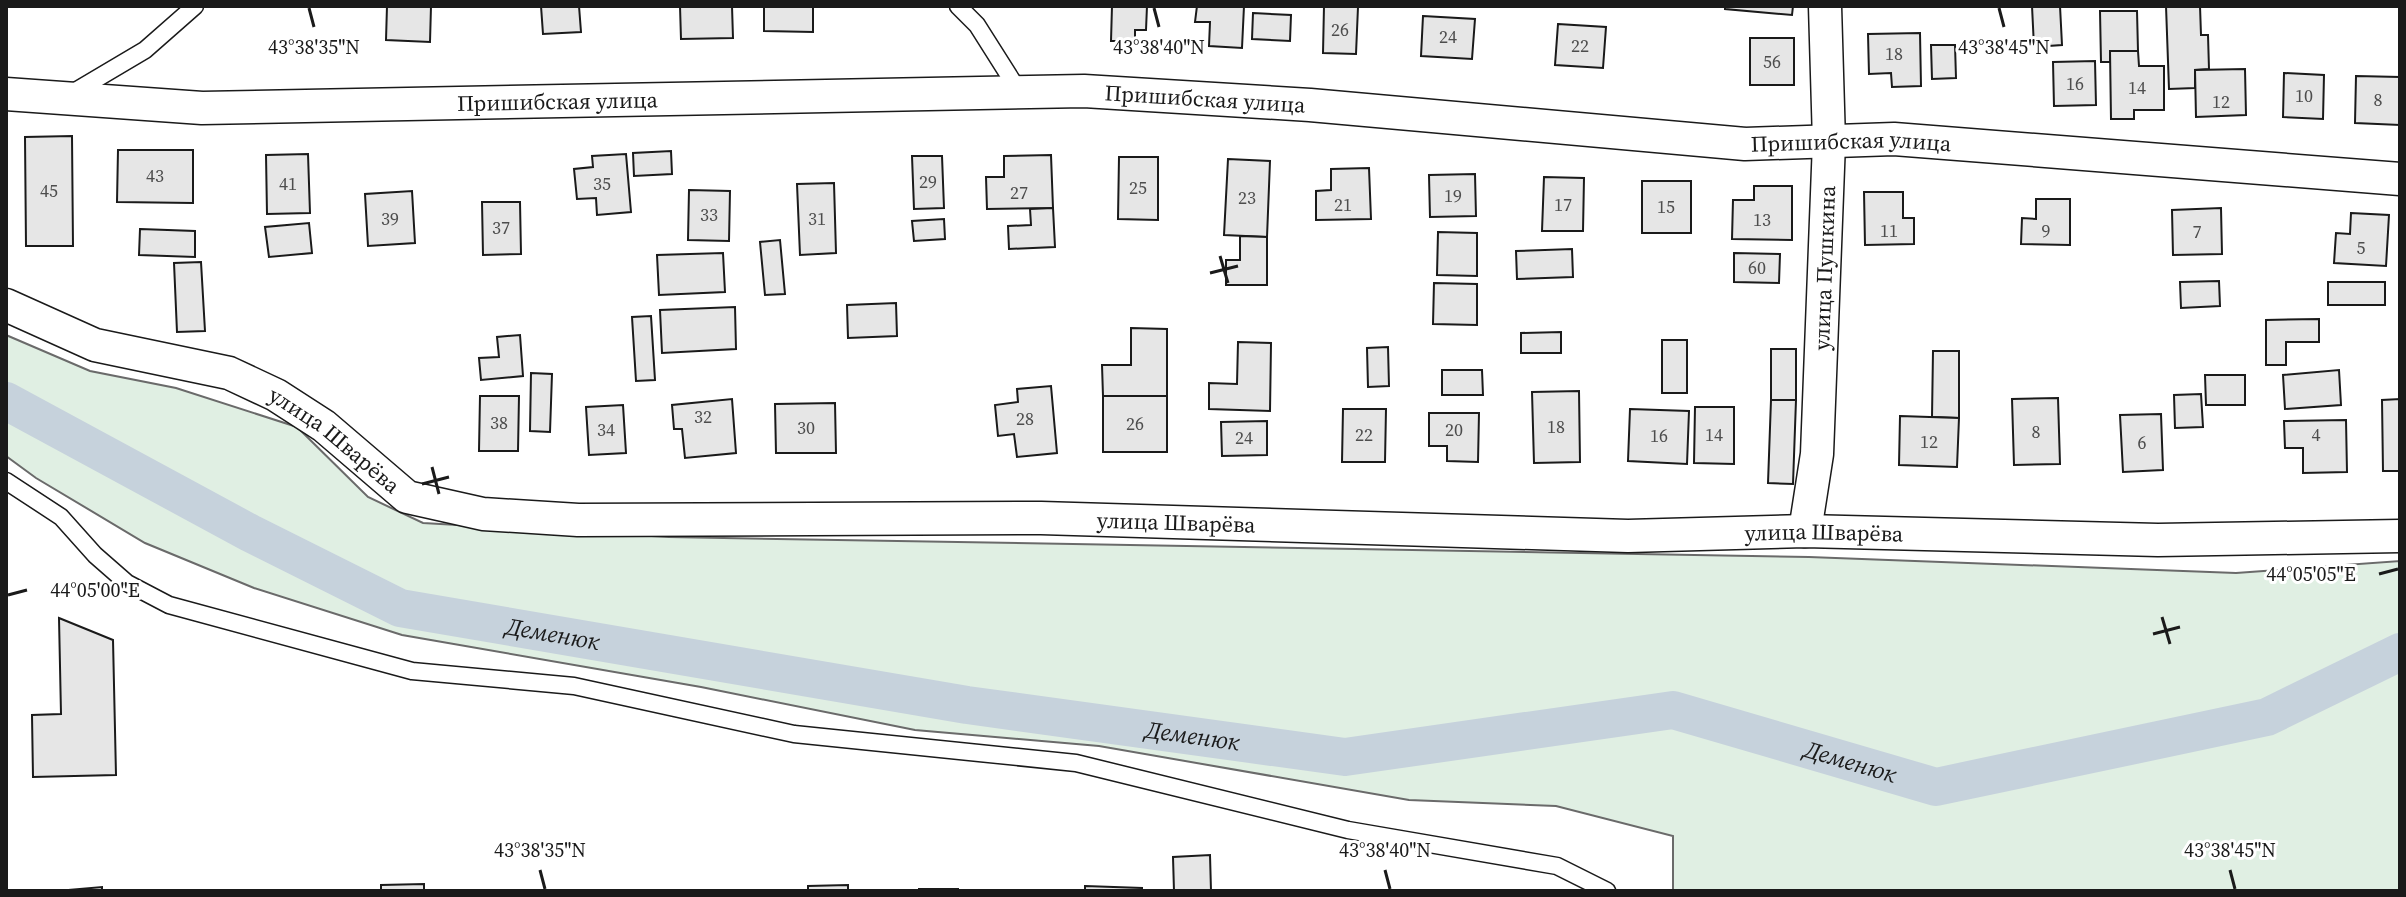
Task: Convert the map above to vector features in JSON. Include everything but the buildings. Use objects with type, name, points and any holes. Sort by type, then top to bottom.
[{"type":"street","name":"улица Пушкина","points":[[1805,531],[1817,454],[1829,142],[1825,6]]},
{"type":"street","name":"Пришибская улица","points":[[6,94],[202,108],[1084,91],[1310,105],[1745,144],[1894,139],[2400,179]]},
{"type":"street","name":"улица Шварёва","points":[[6,305],[95,345],[229,373],[276,395],[324,426],[407,497],[483,514],[578,520],[1041,518],[1628,536],[1805,531],[2158,540],[2400,536]]},
{"type":"lane","points":[[66,97],[145,50],[195,6]]},
{"type":"lane","points":[[958,6],[977,25],[1020,93]]},
{"type":"lane","points":[[6,481],[61,517],[95,555],[127,583],[169,605],[412,671],[574,686],[794,734],[1076,763],[1348,830],[1557,866],[1607,891]]},
{"type":"green space","points":[[6,335],[90,371],[176,388],[297,427],[368,497],[423,523],[669,537],[1809,557],[2236,573],[2400,561],[2400,891],[1673,891],[1673,836],[1556,806],[1409,800],[1099,746],[915,730],[701,687],[402,635],[254,588],[145,543],[36,478],[6,456]]},
{"type":"waterway","name":"Деменюк","points":[[6,401],[250,533],[400,608],[967,705],[1345,757],[1673,710],[1936,787],[2267,717],[2400,652]]}]
